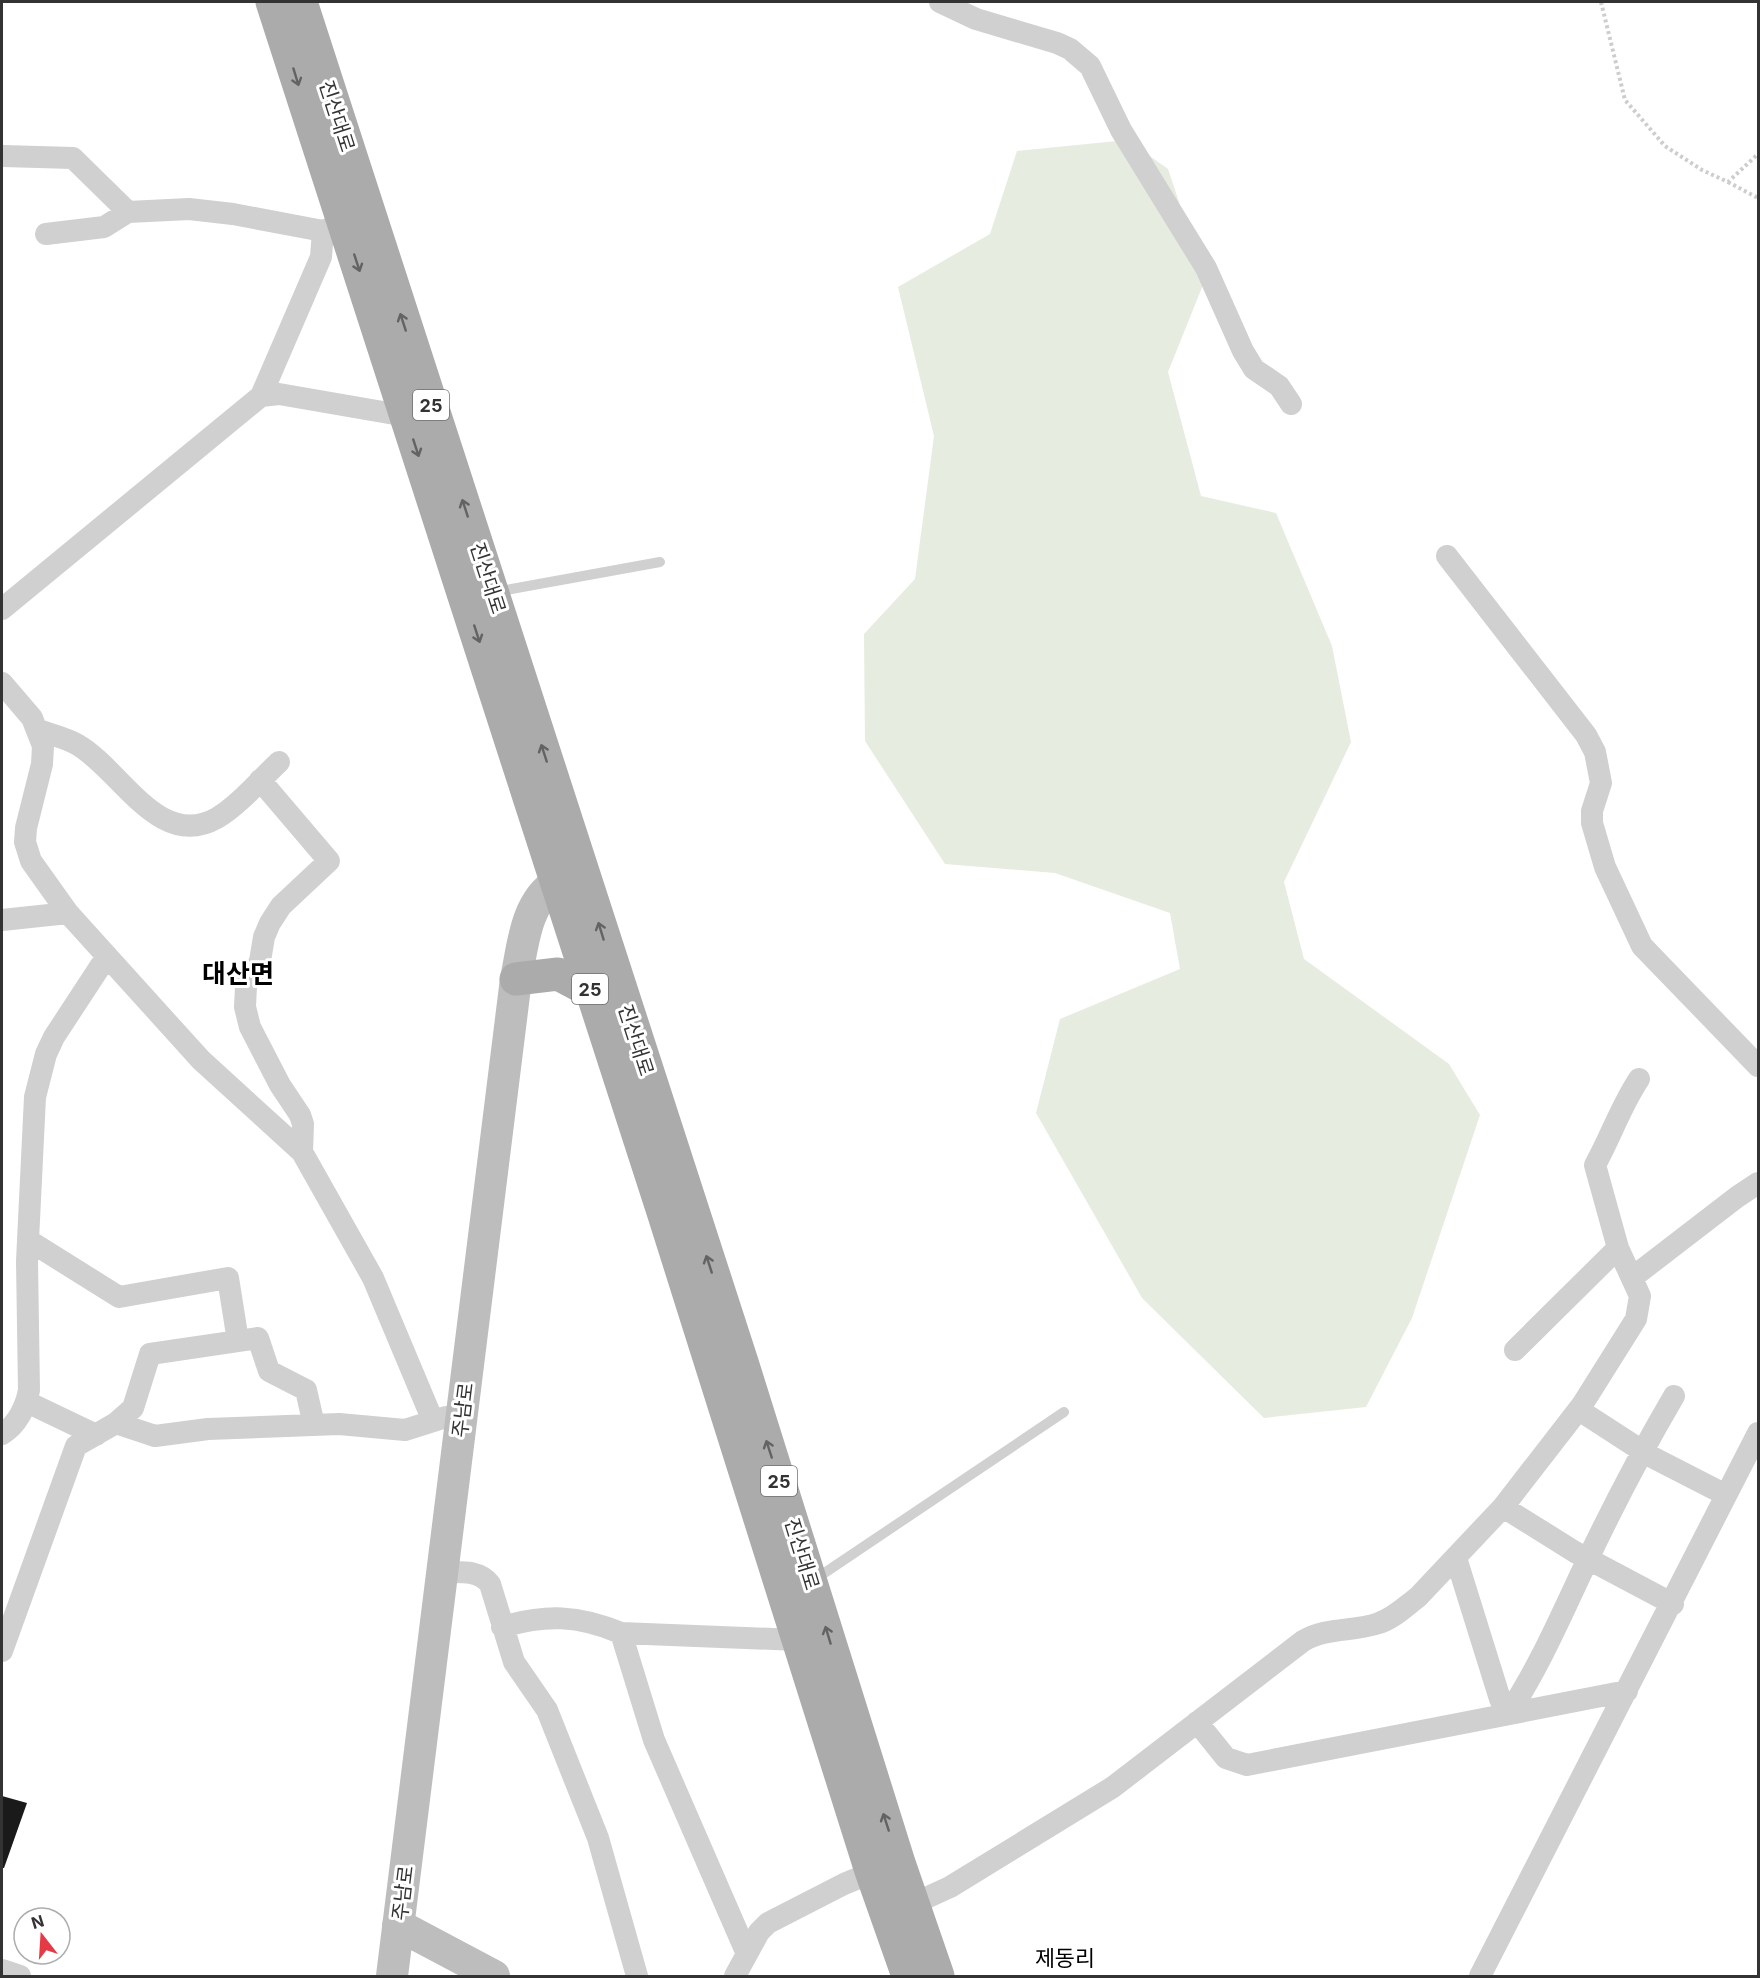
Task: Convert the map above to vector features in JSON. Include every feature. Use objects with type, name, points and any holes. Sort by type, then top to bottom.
[{"type":"main road","name":"진산대로","points":[[272,2],[301,16],[345,224],[406,416],[479,596]]},
{"type":"main road","name":"진산대로","points":[[345,224],[479,596],[885,1867]]},
{"type":"main road","name":"진산대로","points":[[570,878],[590,991],[664,1215],[797,1587],[798,1640],[900,1910],[938,1977]]},
{"type":"main road","points":[[516,979],[558,974],[590,991]]},
{"type":"main road","name":"진산대로","points":[[900,1910],[909,1977]]},
{"type":"street","points":[[940,2],[976,19],[1058,43],[1070,49],[1090,66],[1121,130],[1206,268],[1243,351],[1254,369],[1279,386],[1291,404]]},
{"type":"street","points":[[3,156],[73,158],[128,212]]},
{"type":"street","points":[[46,234],[104,227],[128,212],[189,209],[345,224]]},
{"type":"street","points":[[2,609],[261,396],[321,257],[345,224]]},
{"type":"street","points":[[261,396],[279,394],[406,416]]},
{"type":"street","points":[[1447,556],[1498,618],[1535,671],[1586,735],[1594,752],[1601,783],[1592,811],[1592,823],[1605,867],[1642,946],[1758,1066]]},
{"type":"street","points":[[2,683],[32,718],[39,730],[43,746],[42,764],[25,842],[31,861],[68,913],[201,1060],[302,1152],[373,1278],[433,1421]]},
{"type":"street","points":[[39,730],[78,745],[157,815],[173,825],[190,827],[219,817],[279,762]]},
{"type":"street","points":[[260,780],[329,861],[281,906],[270,923],[264,937],[260,962],[246,986],[245,1007],[250,1027],[280,1085],[300,1115],[303,1124],[302,1152]]},
{"type":"street","name":"주남로","points":[[392,1977],[516,979],[532,911],[541,897],[570,878]]},
{"type":"street","points":[[2,920],[68,913]]},
{"type":"street","points":[[2,1434],[13,1424],[27,1402],[29,1390],[28,1240],[35,1097],[46,1054],[54,1037],[107,956]]},
{"type":"street","points":[[900,1910],[950,1887],[1113,1787],[1317,1632],[1378,1623],[1389,1618],[1418,1597],[1503,1507],[1578,1410],[1636,1319],[1640,1296],[1618,1248],[1595,1165],[1614,1132],[1623,1105],[1639,1079]]},
{"type":"street","points":[[1633,1277],[1758,1183]]},
{"type":"street","points":[[28,1240],[119,1297],[228,1278],[238,1341]]},
{"type":"street","points":[[1515,1350],[1618,1248]]},
{"type":"street","points":[[2,1651],[76,1446],[106,1429],[133,1408],[150,1354],[258,1338],[269,1371],[306,1390],[314,1425]]},
{"type":"street","points":[[1508,1714],[1532,1679],[1642,1451],[1674,1396]]},
{"type":"street","points":[[27,1402],[106,1429],[155,1436],[208,1430],[339,1424],[405,1430],[463,1413]]},
{"type":"street","points":[[1578,1410],[1642,1451],[1726,1495]]},
{"type":"street","points":[[1480,1977],[1673,1604],[1758,1433]]},
{"type":"street","points":[[1503,1507],[1588,1559],[1673,1604]]},
{"type":"street","points":[[1456,1558],[1500,1699],[1508,1714]]},
{"type":"street","points":[[444,1572],[473,1573],[485,1577],[490,1584],[514,1662],[547,1710],[598,1838],[637,1977]]},
{"type":"street","points":[[502,1627],[536,1617],[563,1618],[603,1625],[621,1633],[798,1640]]},
{"type":"street","points":[[621,1633],[654,1740],[747,1954]]},
{"type":"street","points":[[1197,1722],[1226,1758],[1247,1765],[1627,1691]]},
{"type":"street","points":[[735,1977],[759,1932],[776,1918],[885,1867]]},
{"type":"street","points":[[398,1926],[494,1977]]},
{"type":"street","points":[[2,1970],[20,1977]]},
{"type":"lane","points":[[479,596],[660,562]]},
{"type":"lane","points":[[797,1587],[1064,1412]]},
{"type":"path","points":[[1601,2],[1625,100],[1644,125],[1665,146],[1702,170],[1758,198]]},
{"type":"path","points":[[1728,182],[1758,154]]},
{"type":"shaded area","points":[[1127,140],[1168,169],[1205,280],[1168,372],[1201,496],[1276,513],[1332,646],[1351,742],[1284,882],[1304,959],[1449,1064],[1480,1115],[1412,1318],[1366,1407],[1264,1418],[1142,1298],[1036,1113],[1060,1019],[1180,969],[1170,913],[1055,873],[945,864],[865,741],[864,634],[915,579],[934,436],[898,287],[990,234],[1017,151]]},
{"type":"building","points":[[2,1796],[27,1803],[4,1868],[2,1868]]},
{"type":"district","name":"대산면","points":[[238,973]]},
{"type":"district","name":"제동리","points":[[1065,1958]]}]
